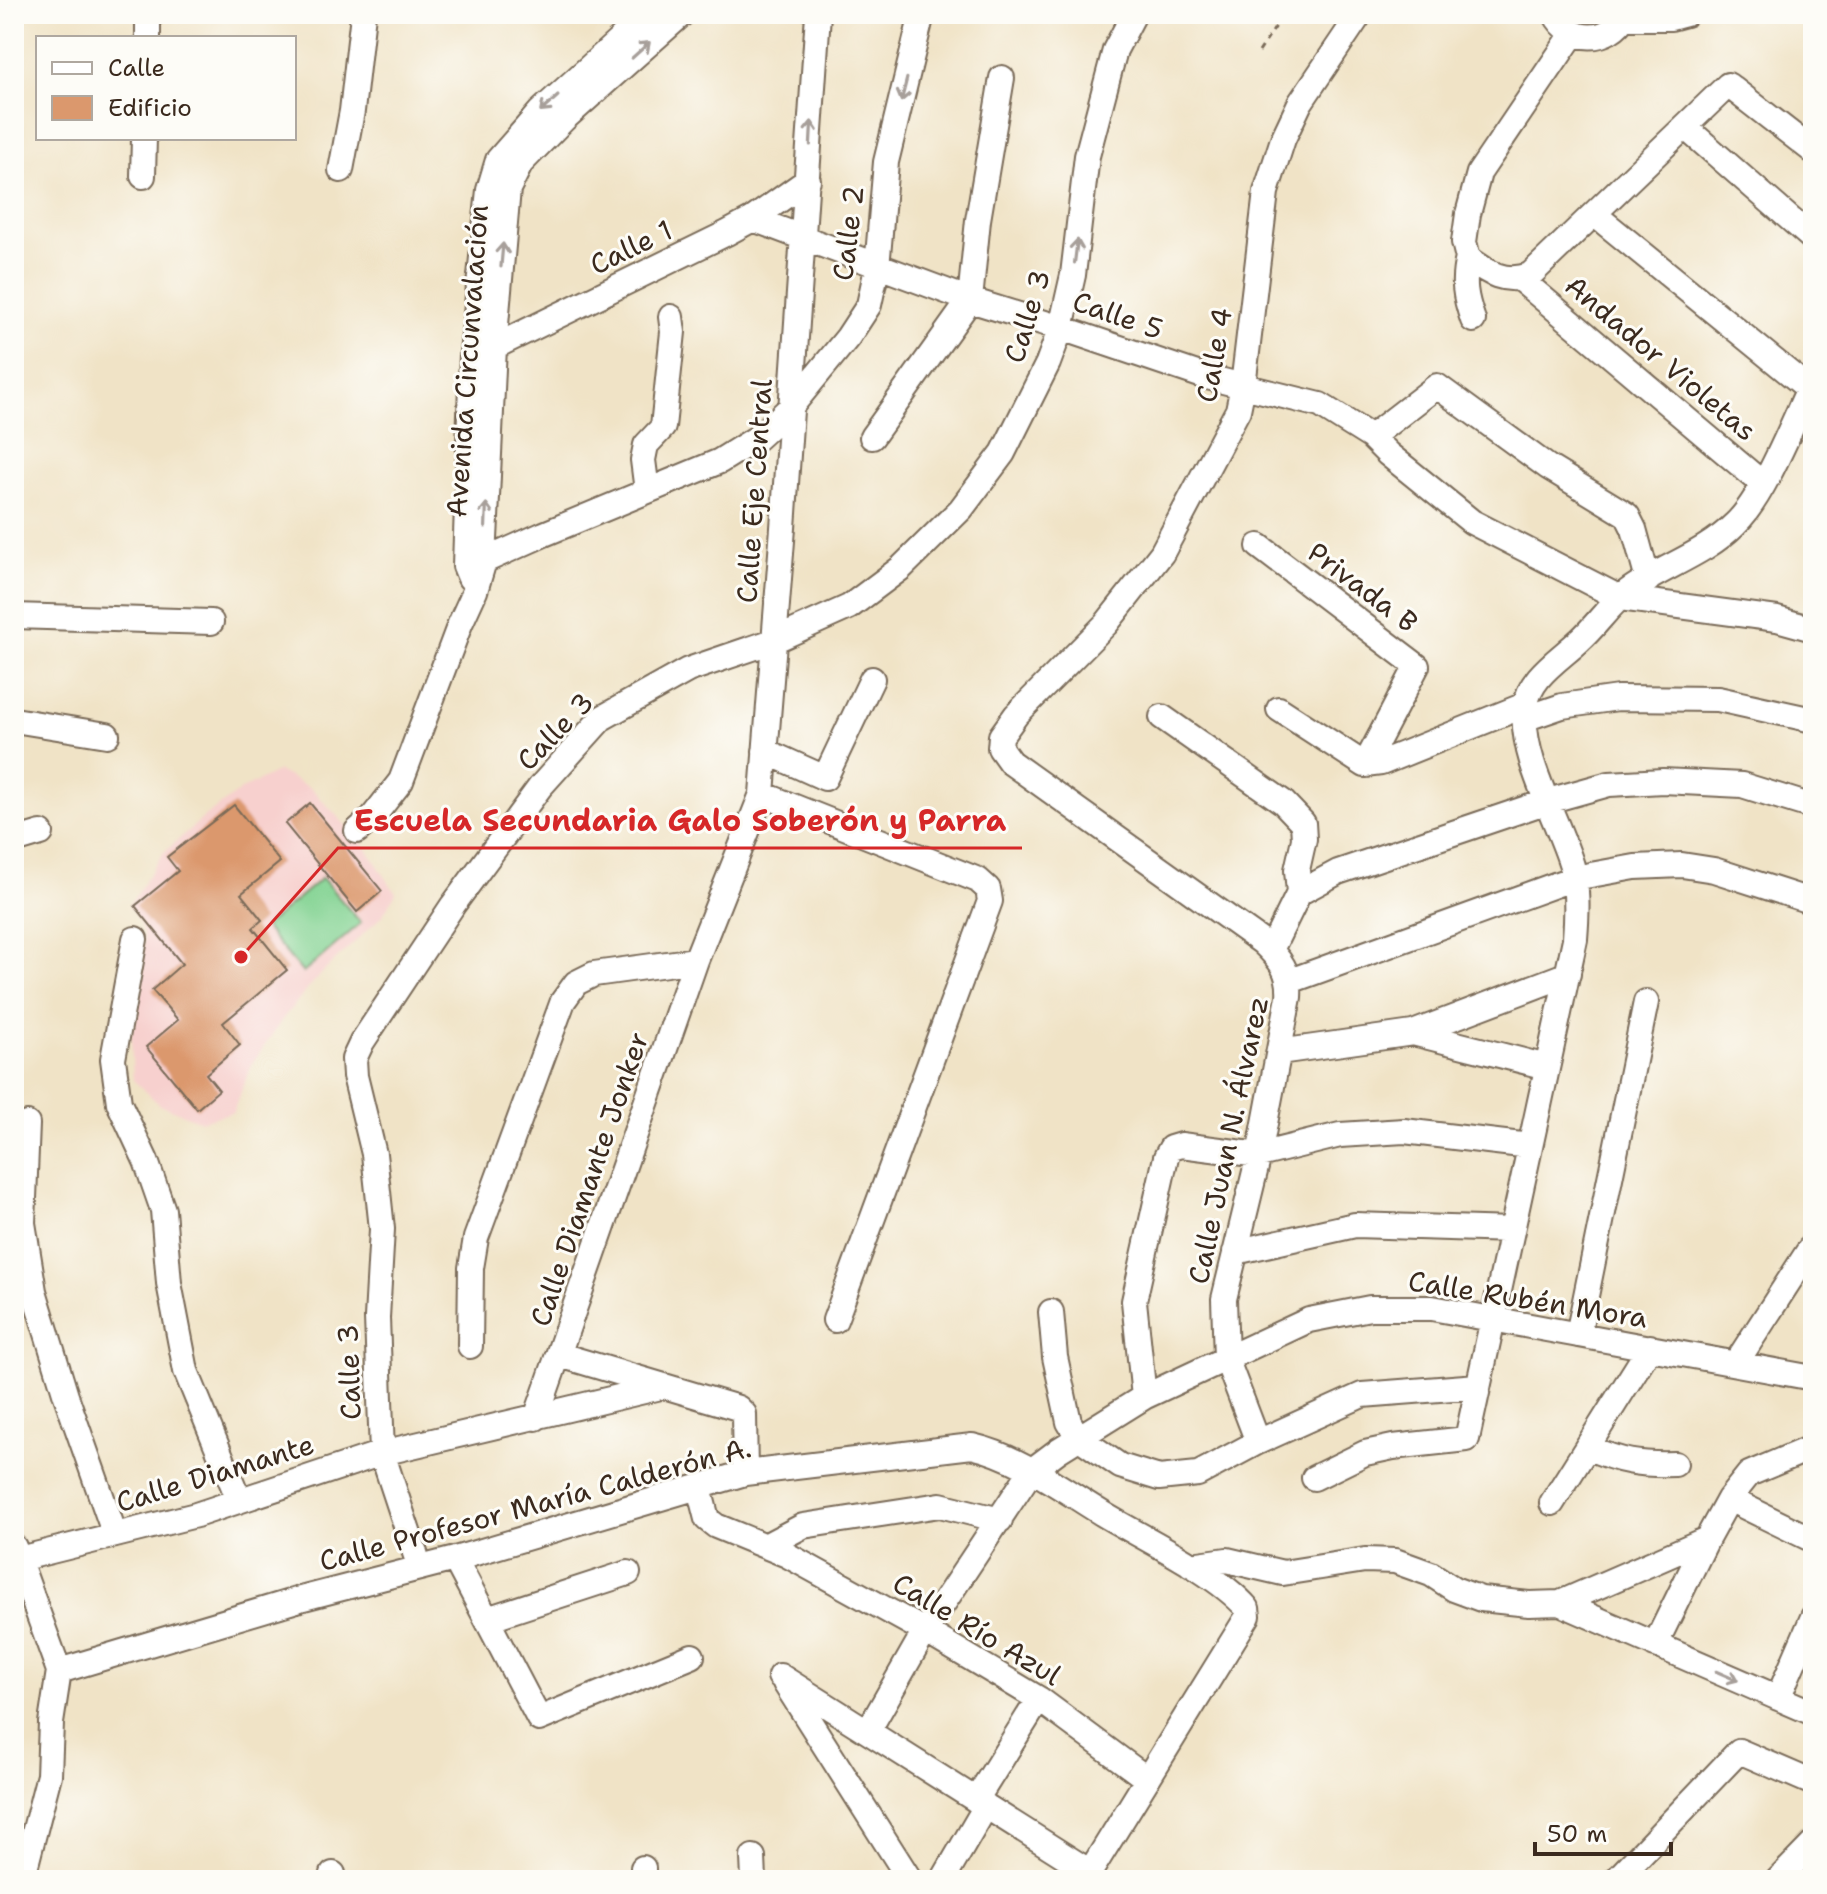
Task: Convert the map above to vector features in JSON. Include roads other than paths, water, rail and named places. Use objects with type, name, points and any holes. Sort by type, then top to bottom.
[{"type":"street","points":[[148,14],[148,36]]},
{"type":"street","points":[[341,170],[352,111],[363,14]]},
{"type":"street","name":"Avenida Circunvalación","points":[[357,831],[372,818],[401,781],[475,591],[489,190],[498,160],[540,112],[648,14]]},
{"type":"street","name":"Avenida Circunvalación","points":[[483,350],[508,189],[521,163],[564,119],[682,14]]},
{"type":"street","name":"Calle Eje Central","points":[[696,960],[762,794],[818,14]]},
{"type":"street","name":"Calle 2","points":[[475,564],[720,461],[757,438],[790,408],[848,337],[869,305],[877,268],[886,162],[922,14]]},
{"type":"street","name":"Calle 3","points":[[420,1568],[382,1453],[377,1318],[382,1229],[374,1154],[355,1076],[354,1059],[362,1042],[470,882],[540,787],[602,718],[688,670],[773,641],[849,607],[901,568],[961,509],[1003,453],[1048,363],[1061,328],[1073,275],[1087,156],[1115,50],[1134,14]]},
{"type":"street","name":"Calle 4","points":[[1000,748],[1001,736],[1016,715],[1106,624],[1162,553],[1238,410],[1266,192],[1283,139],[1300,103],[1360,14]]},
{"type":"street","points":[[1555,14],[1561,25],[1573,34],[1588,38],[1600,36],[1616,27],[1625,16],[1671,18],[1686,14]]},
{"type":"street","points":[[1473,320],[1464,296],[1463,277],[1468,258],[1464,242],[1479,173],[1573,34]]},
{"type":"street","points":[[872,437],[970,300],[978,220],[1002,78]]},
{"type":"street","points":[[1468,258],[1487,273],[1508,280],[1530,275],[1728,85],[1813,151]]},
{"type":"street","points":[[1685,127],[1813,239]]},
{"type":"street","points":[[143,176],[144,140]]},
{"type":"street","name":"Calle 1","points":[[483,350],[753,219],[808,180]]},
{"type":"street","points":[[1314,1478],[1365,1453],[1467,1439],[1575,939],[1577,906],[1574,878],[1527,746],[1524,712],[1538,679],[1581,640],[1620,598],[1694,555],[1737,523],[1763,484],[1811,384],[1594,214]]},
{"type":"street","name":"Calle 5","points":[[753,219],[877,268],[970,300],[1203,376],[1320,405],[1371,437],[1472,522],[1620,598],[1777,619],[1813,629]]},
{"type":"street","name":"Andador Violetas","points":[[1520,279],[1763,484]]},
{"type":"street","points":[[647,491],[643,460],[646,445],[663,427],[672,345],[671,317]]},
{"type":"street","points":[[1371,437],[1437,386],[1548,467],[1627,515],[1648,580]]},
{"type":"street","name":"Privada B","points":[[1259,546],[1417,666],[1365,765]]},
{"type":"street","points":[[14,616],[211,622]]},
{"type":"street","points":[[765,751],[825,778],[872,679]]},
{"type":"street","points":[[1279,709],[1365,765],[1381,763],[1524,712],[1618,698],[1718,699],[1813,720]]},
{"type":"street","points":[[1162,717],[1283,802],[1303,823],[1304,839],[1297,870],[1299,893],[1271,950]]},
{"type":"street","points":[[14,720],[107,735]]},
{"type":"street","name":"Calle Juan N. Álvarez","points":[[1000,748],[1010,762],[1271,950],[1285,966],[1290,981],[1279,1052],[1259,1155],[1224,1299],[1226,1358],[1258,1442]]},
{"type":"street","points":[[1299,893],[1338,872],[1548,801],[1609,784],[1663,781],[1742,785],[1810,798]]},
{"type":"street","points":[[762,794],[978,880],[988,889],[990,901],[835,1320]]},
{"type":"street","points":[[14,841],[41,833]]},
{"type":"street","points":[[1290,981],[1574,878],[1635,867],[1682,865],[1714,870],[1813,902]]},
{"type":"street","points":[[135,939],[113,1059],[119,1103],[146,1161],[163,1210],[169,1283],[186,1371],[239,1500]]},
{"type":"street","points":[[470,1346],[471,1268],[476,1238],[563,1001],[576,983],[594,974],[696,960]]},
{"type":"street","name":"Calle Diamante Jonker","points":[[536,1418],[696,960]]},
{"type":"street","points":[[1279,1052],[1413,1033],[1568,974]]},
{"type":"street","points":[[1578,1335],[1646,1002]]},
{"type":"street","points":[[1413,1033],[1547,1067]]},
{"type":"street","points":[[27,1124],[23,1223],[34,1291],[66,1396],[115,1535]]},
{"type":"street","points":[[1144,1397],[1134,1301],[1166,1157],[1171,1148],[1181,1145],[1259,1155],[1340,1135],[1404,1131],[1530,1146]]},
{"type":"street","points":[[1235,1252],[1355,1225],[1512,1230]]},
{"type":"street","points":[[1736,1363],[1813,1244]]},
{"type":"street","name":"Calle Rubén Mora","points":[[1031,1471],[1078,1437],[1144,1397],[1309,1320],[1370,1308],[1432,1308],[1736,1363],[1811,1372]]},
{"type":"street","points":[[1051,1312],[1060,1383],[1069,1422],[1078,1437],[1120,1466],[1159,1478],[1198,1474],[1258,1442],[1362,1395],[1478,1386]]},
{"type":"street","points":[[1552,1503],[1650,1347]]},
{"type":"street","points":[[560,1355],[738,1408],[744,1414],[745,1473]]},
{"type":"street","name":"Calle Diamante","points":[[16,1553],[115,1535],[196,1515],[382,1453],[661,1387]]},
{"type":"street","name":"Calle Profesor María Calderón A.","points":[[59,1671],[745,1473],[972,1446],[989,1450],[1031,1471],[1191,1565],[1247,1608],[1248,1616],[1147,1779]]},
{"type":"street","points":[[1587,1447],[1615,1460],[1641,1465],[1675,1464]]},
{"type":"street","points":[[1655,1645],[1729,1499],[1749,1474],[1758,1468],[1813,1447]]},
{"type":"street","points":[[868,1731],[925,1631],[1031,1471]]},
{"type":"street","name":"Calle Río Azul","points":[[699,1488],[707,1519],[716,1526],[767,1545],[925,1631],[1039,1699],[1147,1779]]},
{"type":"street","points":[[1729,1499],[1813,1540]]},
{"type":"street","points":[[767,1545],[803,1526],[940,1505],[1000,1520]]},
{"type":"street","points":[[1191,1565],[1227,1560],[1283,1573],[1365,1560],[1395,1561],[1431,1574],[1454,1589],[1481,1599],[1529,1604],[1560,1603],[1707,1539]]},
{"type":"street","points":[[16,1553],[59,1671],[51,1723],[49,1775],[22,1880]]},
{"type":"street","points":[[455,1559],[539,1719],[692,1656]]},
{"type":"street","points":[[487,1619],[628,1573]]},
{"type":"street","points":[[1560,1603],[1813,1713]]},
{"type":"street","points":[[1778,1698],[1813,1617]]},
{"type":"street","points":[[910,1880],[780,1676],[1090,1872],[1147,1779]]},
{"type":"street","points":[[943,1880],[981,1803],[1039,1699]]},
{"type":"street","points":[[1616,1880],[1739,1751],[1813,1783]]},
{"type":"street","points":[[1778,1880],[1813,1844]]},
{"type":"place","name":"Escuela Secundaria Galo Soberón y Parra","points":[[241,957]]}]
